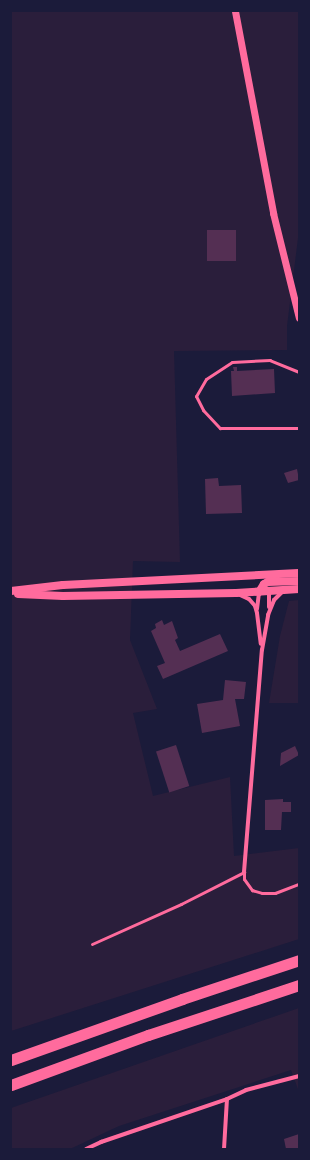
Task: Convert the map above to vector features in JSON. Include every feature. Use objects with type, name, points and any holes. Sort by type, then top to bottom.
[{"type":"highway","points":[[11,1060],[132,1016],[299,960]]},
{"type":"highway","points":[[11,1085],[148,1035],[299,985]]},
{"type":"main road","points":[[11,592],[63,585],[299,573]]},
{"type":"main road","points":[[236,577],[266,588],[286,590],[299,589]]},
{"type":"main road","points":[[11,592],[63,596],[236,593],[259,592],[266,588],[268,582],[299,581]]},
{"type":"street","points":[[235,11],[273,213],[299,316]]},
{"type":"street","points":[[244,872],[262,650],[270,595],[266,588]]},
{"type":"street","points":[[268,615],[274,600],[278,595],[286,590]]},
{"type":"street","points":[[259,592],[256,601],[262,650]]},
{"type":"street","points":[[236,593],[249,599],[258,613]]},
{"type":"street","points":[[86,1149],[101,1142],[227,1099],[246,1090],[299,1076]]},
{"type":"street","points":[[224,1149],[227,1099]]},
{"type":"lane","points":[[299,372],[270,360],[232,362],[206,379],[196,396],[203,410],[220,428],[299,428]]},
{"type":"lane","points":[[92,944],[181,904],[244,872],[244,879],[252,890],[262,893],[275,893],[299,884]]},
{"type":"shaded area","points":[[11,11],[299,11],[299,230],[287,326],[287,350],[174,351],[180,562],[133,561],[130,640],[157,709],[133,713],[153,796],[230,777],[234,856],[299,848],[299,939],[11,1031]]},
{"type":"shaded area","points":[[299,600],[299,703],[269,703],[280,636],[289,601]]},
{"type":"shaded area","points":[[299,1008],[299,1092],[291,1070],[119,1126],[70,1149],[11,1149],[11,1108]]},
{"type":"building","points":[[207,230],[236,230],[236,261],[207,261]]},
{"type":"building","points":[[233,367],[237,367],[237,371],[274,369],[275,393],[232,396],[231,371],[234,371]]},
{"type":"building","points":[[297,469],[299,480],[288,483],[284,473]]},
{"type":"building","points":[[218,478],[219,486],[241,485],[242,513],[206,514],[205,479]]},
{"type":"building","points":[[162,620],[164,625],[172,621],[178,638],[175,640],[180,651],[220,634],[228,651],[163,679],[157,666],[165,663],[151,631],[156,628],[155,624]]},
{"type":"building","points":[[225,680],[246,682],[244,699],[235,699],[240,726],[202,733],[197,704],[223,700]]},
{"type":"building","points":[[176,745],[189,786],[169,792],[156,751]]},
{"type":"building","points":[[295,746],[299,755],[280,766],[281,753]]},
{"type":"building","points":[[283,799],[283,802],[291,802],[291,812],[282,812],[281,830],[265,830],[265,800]]},
{"type":"building","points":[[299,1134],[299,1149],[286,1149],[284,1139]]}]
